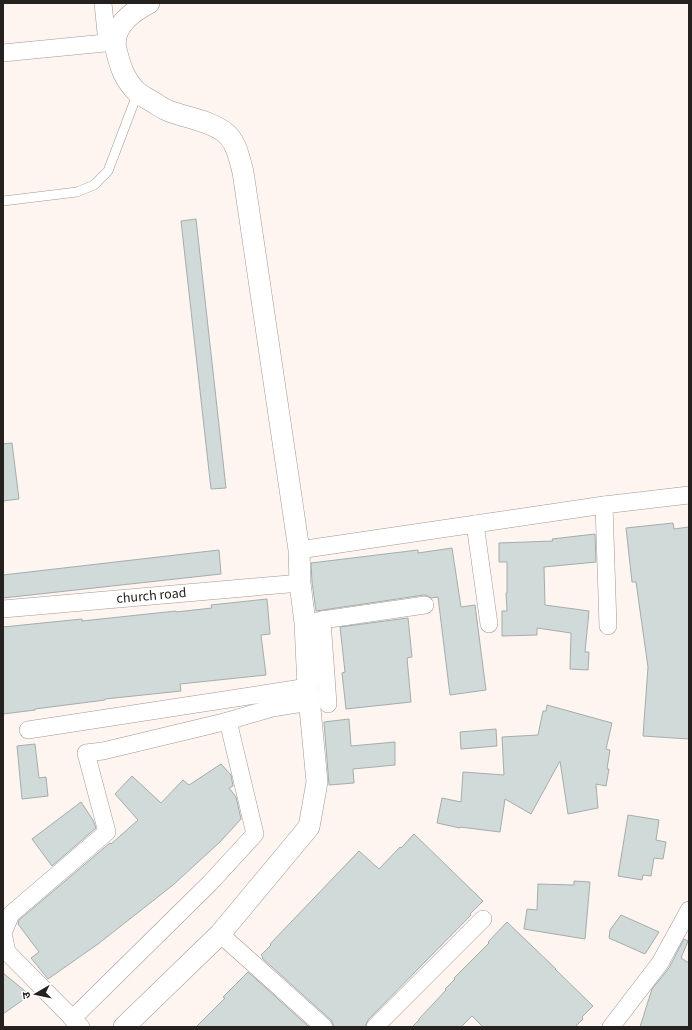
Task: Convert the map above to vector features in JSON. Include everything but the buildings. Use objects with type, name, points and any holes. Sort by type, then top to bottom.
[{"type":"street","points":[[102,3],[111,43],[119,64],[124,76],[138,92],[167,111],[210,123],[225,132],[236,146],[243,172],[299,550],[300,583],[313,622],[317,782],[309,827],[220,934],[124,1027]]},
{"type":"street","points":[[111,43],[120,26],[128,16],[149,3]]},
{"type":"street","points":[[3,53],[111,43]]},
{"type":"street","points":[[299,550],[604,505],[689,495]]},
{"type":"street","points":[[604,505],[608,626]]},
{"type":"street","points":[[475,524],[489,624]]},
{"type":"street","name":"church road","points":[[3,609],[300,583]]},
{"type":"street","points":[[313,622],[425,605]]},
{"type":"street","points":[[228,721],[255,834],[76,1023],[7,952],[3,933],[11,914],[107,832],[86,753],[102,751],[228,721],[272,708],[315,698]]},
{"type":"street","points":[[28,730],[315,698]]},
{"type":"street","points":[[611,1027],[660,963],[689,910]]},
{"type":"street","points":[[375,1027],[483,919]]},
{"type":"street","points":[[220,934],[324,1027]]},
{"type":"lane","points":[[3,201],[77,192],[94,185],[108,171],[138,92]]}]
